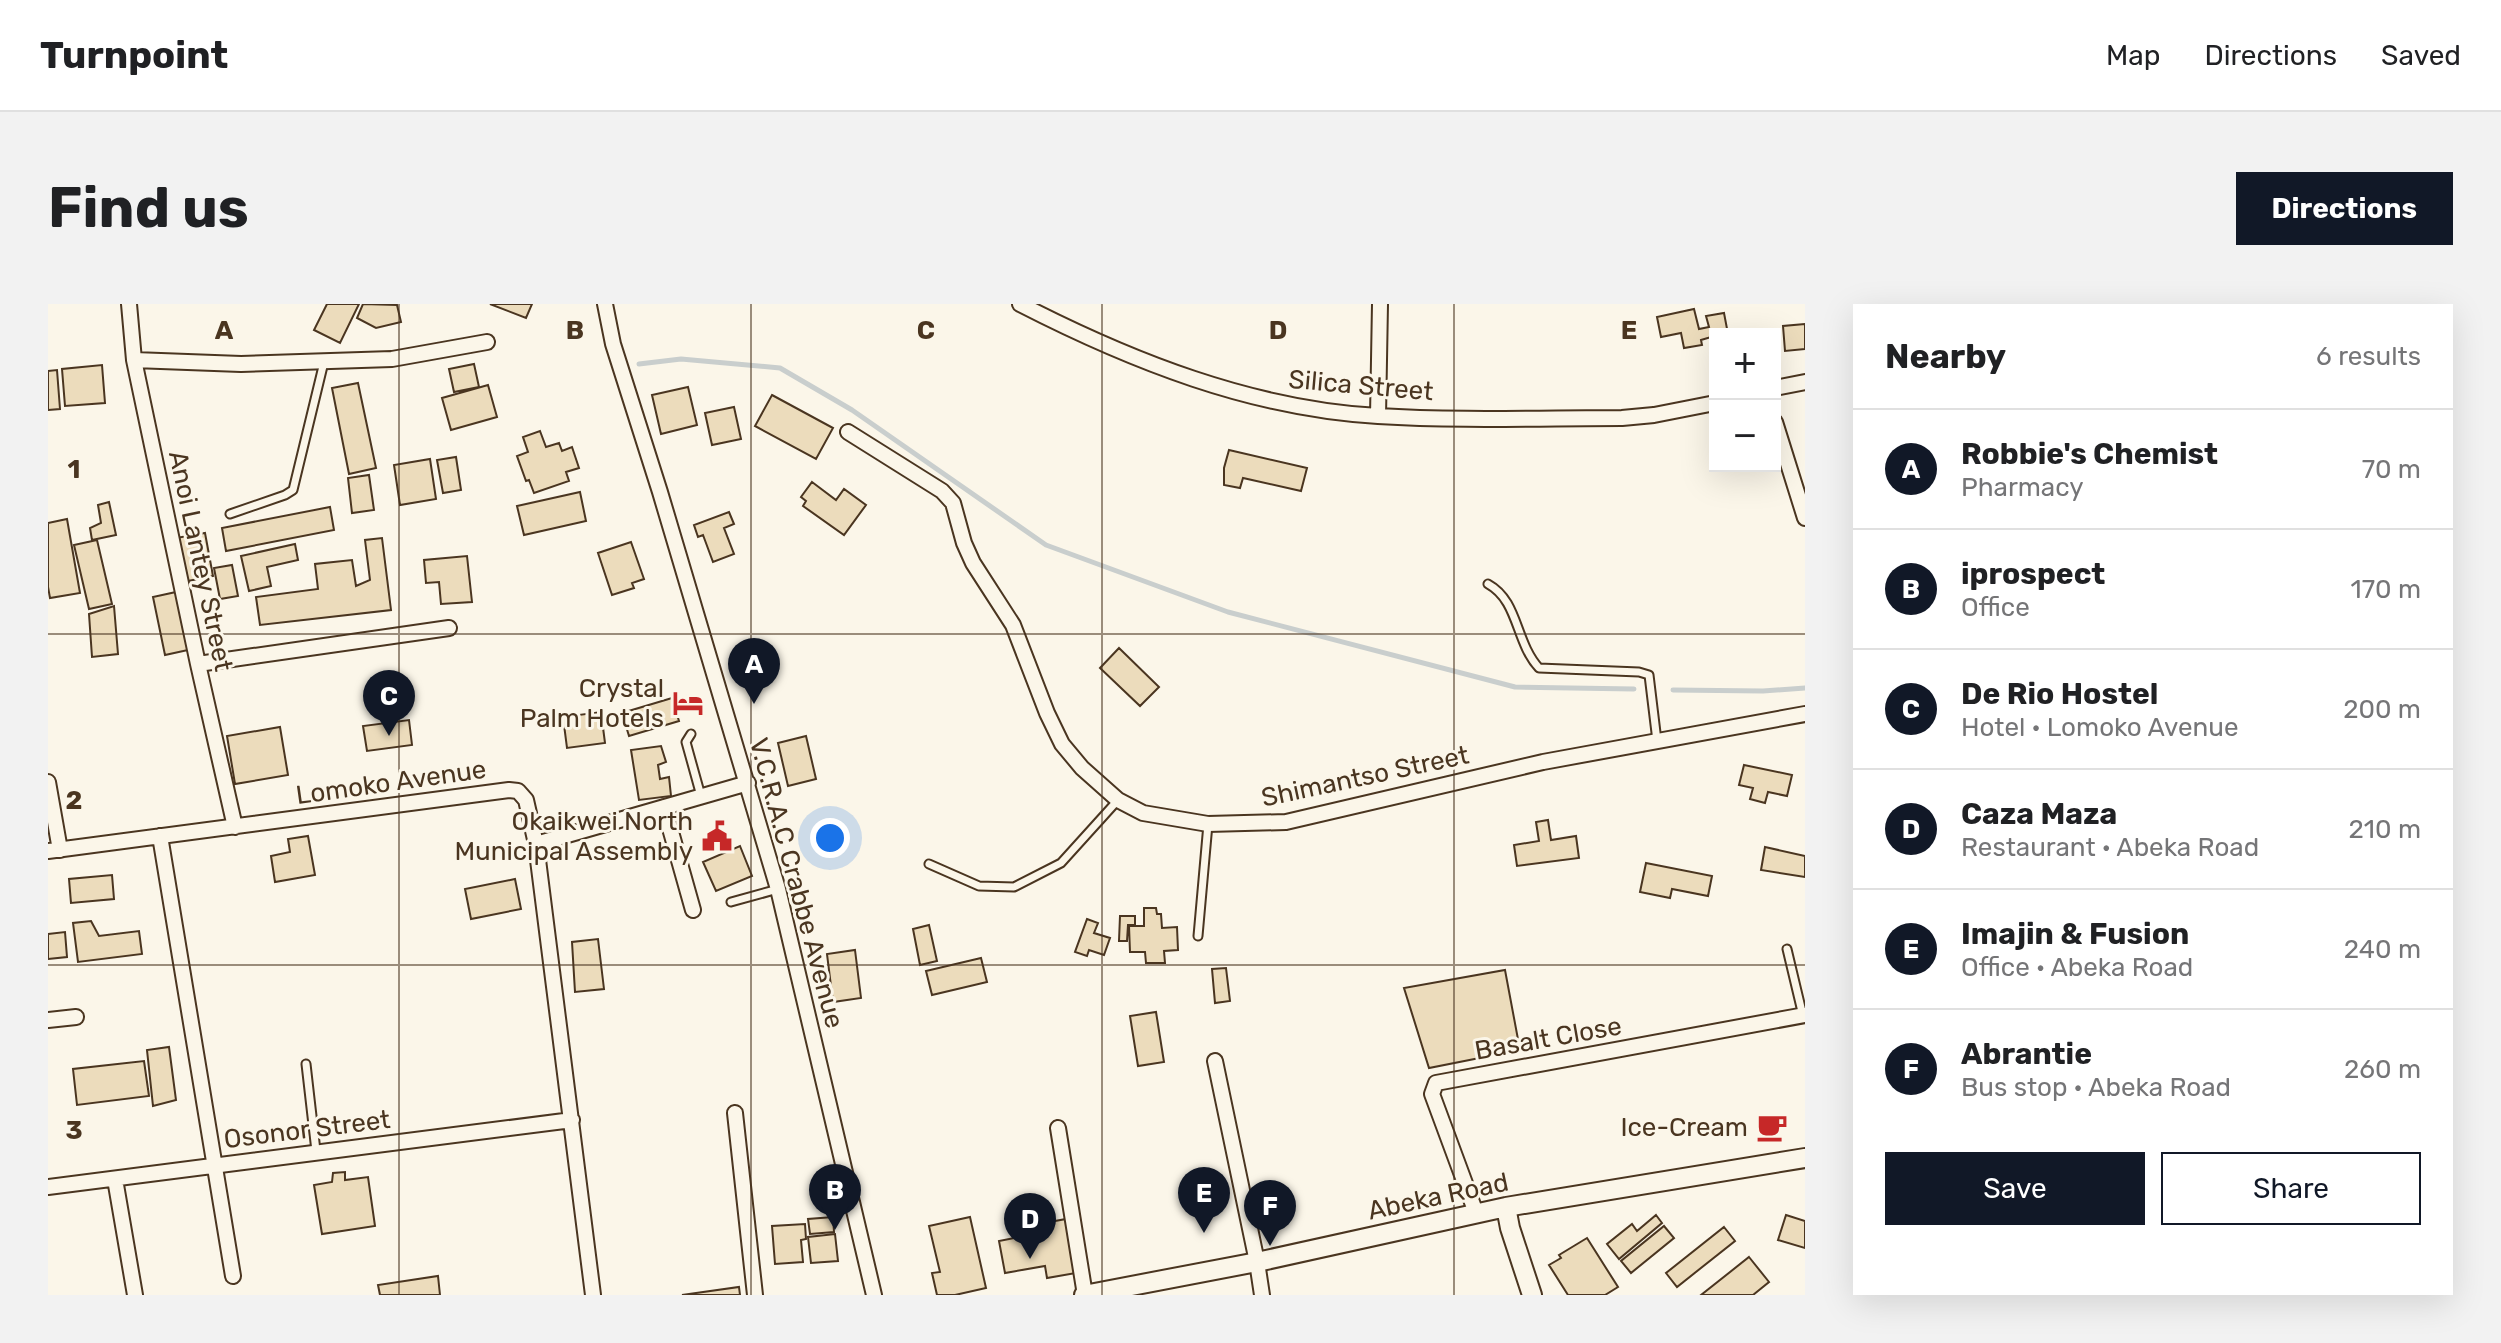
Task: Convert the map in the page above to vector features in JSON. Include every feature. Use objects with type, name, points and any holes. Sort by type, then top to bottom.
[{"type":"street","name":"Anoi Lantey Street","points":[[129,304],[134,360],[235,827]]},
{"type":"street","name":"V.C.R.A.C Crabbe Avenue","points":[[605,304],[613,344],[778,889],[874,1295]]},
{"type":"street","name":"Silica Street","points":[[1020,304],[1082,336],[1199,380],[1256,397],[1317,409],[1378,416],[1622,418],[1709,404]]},
{"type":"street","points":[[1378,416],[1380,304]]},
{"type":"street","points":[[134,360],[241,364],[392,359],[487,342]]},
{"type":"street","points":[[1781,387],[1805,382]]},
{"type":"street","name":"Shimantso Street","points":[[848,432],[942,491],[953,503],[969,553],[1013,625],[1062,744],[1082,768],[1118,800],[1143,813],[1208,824],[1286,822],[1543,762],[1805,714]]},
{"type":"street","points":[[1781,441],[1805,518]]},
{"type":"street","points":[[198,664],[449,628]]},
{"type":"street","points":[[48,782],[54,850]]},
{"type":"street","points":[[536,844],[748,783]]},
{"type":"street","name":"Lomoko Avenue","points":[[54,850],[518,791],[526,800],[536,844],[593,1295]]},
{"type":"street","points":[[664,807],[693,910]]},
{"type":"street","points":[[160,836],[233,1276]]},
{"type":"street","name":"Basalt Close","points":[[1476,1213],[1432,1094],[1436,1083],[1804,1015]]},
{"type":"street","points":[[48,1020],[76,1017]]},
{"type":"street","points":[[1215,1061],[1262,1295]]},
{"type":"street","points":[[735,1113],[755,1295]]},
{"type":"street","name":"Osonor Street","points":[[48,1187],[572,1120]]},
{"type":"street","points":[[1058,1128],[1085,1295]]},
{"type":"street","name":"Abeka Road","points":[[1085,1295],[1257,1262],[1506,1207],[1805,1158]]},
{"type":"street","points":[[115,1179],[135,1295]]},
{"type":"street","points":[[1506,1207],[1532,1295]]},
{"type":"lane","points":[[230,514],[293,490],[324,362]]},
{"type":"lane","points":[[1488,584],[1508,601],[1518,632],[1539,668],[1649,675],[1657,741]]},
{"type":"lane","points":[[691,734],[686,742],[687,750],[701,796]]},
{"type":"lane","points":[[929,864],[979,886],[1014,887],[1061,863],[1118,800]]},
{"type":"lane","points":[[1198,936],[1208,824]]},
{"type":"lane","points":[[731,902],[778,889]]},
{"type":"lane","points":[[1787,949],[1804,1015]]},
{"type":"lane","points":[[306,1064],[316,1151]]},
{"type":"building","points":[[327,304],[359,304],[340,343],[314,330]]},
{"type":"building","points":[[363,304],[397,305],[401,322],[376,328],[357,318]]},
{"type":"building","points":[[490,304],[532,304],[526,318]]},
{"type":"building","points":[[1694,309],[1699,329],[1709,327],[1706,316],[1724,313],[1727,328],[1709,328],[1709,338],[1701,340],[1702,345],[1684,348],[1681,333],[1661,337],[1657,317]]},
{"type":"building","points":[[1805,324],[1805,349],[1785,351],[1783,326]]},
{"type":"building","points":[[474,364],[479,387],[454,392],[449,369]]},
{"type":"building","points":[[102,365],[105,403],[65,406],[62,369]]},
{"type":"building","points":[[57,370],[60,409],[48,410],[48,371]]},
{"type":"building","points":[[358,383],[376,468],[349,474],[332,388]]},
{"type":"building","points":[[488,385],[497,417],[451,430],[442,398]]},
{"type":"building","points":[[688,387],[697,425],[661,434],[652,395]]},
{"type":"building","points":[[772,395],[833,428],[816,459],[755,426]]},
{"type":"building","points":[[734,407],[741,439],[712,445],[705,413]]},
{"type":"building","points":[[540,431],[546,447],[559,443],[562,451],[572,447],[579,468],[566,472],[569,481],[534,493],[517,456],[528,452],[523,437]]},
{"type":"building","points":[[1229,450],[1307,468],[1301,491],[1243,478],[1240,488],[1224,485],[1224,468]]},
{"type":"building","points":[[456,457],[461,490],[443,493],[437,460]]},
{"type":"building","points":[[430,459],[436,499],[400,505],[394,465]]},
{"type":"building","points":[[369,475],[374,510],[352,513],[348,478]]},
{"type":"building","points":[[812,482],[836,500],[844,489],[866,505],[844,535],[803,506],[806,501],[801,497]]},
{"type":"building","points":[[580,492],[586,521],[524,535],[517,506]]},
{"type":"building","points":[[109,502],[116,535],[92,540],[90,528],[101,523],[98,505]]},
{"type":"building","points":[[330,507],[334,530],[226,551],[222,528]]},
{"type":"building","points":[[729,512],[734,524],[724,528],[734,554],[713,562],[703,535],[698,537],[694,525]]},
{"type":"building","points":[[67,519],[80,593],[50,598],[48,523]]},
{"type":"building","points":[[205,533],[213,576],[183,582],[176,538]]},
{"type":"building","points":[[382,538],[391,610],[260,625],[256,597],[318,589],[315,564],[352,560],[356,586],[370,580],[365,540]]},
{"type":"building","points":[[97,540],[112,604],[89,609],[74,545]]},
{"type":"building","points":[[631,542],[644,579],[632,583],[634,588],[612,595],[598,553]]},
{"type":"building","points":[[295,544],[298,560],[267,567],[271,586],[249,591],[241,556]]},
{"type":"building","points":[[467,556],[472,602],[441,604],[439,582],[426,583],[424,560]]},
{"type":"building","points":[[232,565],[238,596],[220,599],[214,568]]},
{"type":"building","points":[[176,592],[188,650],[165,655],[153,597]]},
{"type":"building","points":[[114,606],[118,654],[92,657],[89,614]]},
{"type":"building","points":[[1119,648],[1159,687],[1140,706],[1100,668]]},
{"type":"building","points":[[672,698],[679,721],[629,736],[622,713]]},
{"type":"building","points":[[601,712],[605,743],[567,748],[563,717]]},
{"type":"building","points":[[409,720],[412,745],[367,751],[363,726]]},
{"type":"building","points":[[280,727],[288,775],[235,784],[227,736]]},
{"type":"building","points":[[806,736],[816,779],[788,786],[778,743]]},
{"type":"building","points":[[661,746],[666,762],[658,765],[660,779],[669,777],[671,796],[639,800],[631,750]]},
{"type":"building","points":[[1744,765],[1792,775],[1787,796],[1768,792],[1765,803],[1750,799],[1753,788],[1739,785]]},
{"type":"building","points":[[1548,820],[1551,840],[1576,836],[1579,858],[1517,866],[1514,845],[1539,841],[1536,822]]},
{"type":"building","points":[[308,836],[315,875],[275,882],[271,856],[290,852],[288,839]]},
{"type":"building","points":[[740,846],[752,876],[716,891],[703,862]]},
{"type":"building","points":[[1765,847],[1805,856],[1805,877],[1761,870]]},
{"type":"building","points":[[1646,863],[1712,876],[1708,896],[1672,889],[1670,898],[1640,892]]},
{"type":"building","points":[[112,875],[114,899],[71,903],[69,879]]},
{"type":"building","points":[[515,879],[521,909],[471,919],[465,889]]},
{"type":"building","points":[[1144,908],[1156,908],[1157,914],[1161,914],[1162,928],[1177,927],[1178,950],[1164,951],[1165,963],[1146,963],[1145,952],[1130,952],[1129,926],[1144,926]]},
{"type":"building","points":[[1120,916],[1135,916],[1135,925],[1128,925],[1127,941],[1119,941]]},
{"type":"building","points":[[1087,919],[1098,923],[1094,933],[1110,938],[1104,955],[1089,950],[1087,956],[1075,952]]},
{"type":"building","points":[[91,921],[99,936],[139,931],[142,954],[78,962],[73,923]]},
{"type":"building","points":[[929,925],[937,961],[920,965],[913,929]]},
{"type":"building","points":[[65,932],[67,957],[48,959],[48,934]]},
{"type":"building","points":[[598,939],[604,989],[575,992],[572,942]]},
{"type":"building","points":[[855,950],[861,998],[833,1002],[827,954]]},
{"type":"building","points":[[981,958],[987,982],[932,995],[926,971]]},
{"type":"building","points":[[1226,968],[1230,1001],[1215,1003],[1212,969]]},
{"type":"building","points":[[1505,970],[1520,1050],[1429,1068],[1404,988]]},
{"type":"building","points":[[1156,1012],[1164,1062],[1138,1066],[1130,1016]]},
{"type":"building","points":[[169,1047],[176,1100],[153,1106],[147,1050]]},
{"type":"building","points":[[144,1061],[149,1096],[77,1105],[73,1069]]},
{"type":"building","points":[[345,1172],[345,1180],[368,1177],[375,1226],[322,1234],[314,1185],[332,1182],[333,1173]]},
{"type":"building","points":[[1656,1215],[1662,1223],[1619,1259],[1607,1244],[1632,1224],[1637,1231]]},
{"type":"building","points":[[1786,1215],[1805,1221],[1805,1248],[1778,1240]]},
{"type":"building","points":[[833,1217],[834,1232],[810,1234],[808,1219]]},
{"type":"building","points":[[970,1217],[986,1288],[955,1295],[937,1295],[932,1273],[940,1272],[929,1226]]},
{"type":"building","points":[[1066,1219],[1076,1273],[1047,1278],[1045,1266],[1005,1273],[999,1241],[1035,1234],[1033,1225]]},
{"type":"building","points":[[805,1224],[806,1239],[801,1240],[803,1262],[775,1264],[772,1226]]},
{"type":"building","points":[[1664,1226],[1674,1238],[1631,1273],[1621,1261]]},
{"type":"building","points":[[1724,1227],[1735,1241],[1677,1287],[1666,1273]]},
{"type":"building","points":[[835,1234],[838,1261],[811,1263],[808,1237]]},
{"type":"building","points":[[1587,1238],[1618,1287],[1605,1295],[1568,1295],[1549,1265]]},
{"type":"building","points":[[1749,1257],[1769,1282],[1753,1295],[1701,1295]]},
{"type":"building","points":[[438,1276],[440,1295],[380,1295],[378,1285]]},
{"type":"building","points":[[739,1287],[740,1295],[682,1295]]},
{"type":"waterway","points":[[639,364],[681,359],[780,368],[852,410],[1046,545],[1228,612],[1515,687],[1634,689]]},
{"type":"waterway","points":[[1673,690],[1805,688]]},
{"type":"place","name":"Crystal Palm Hotels","points":[[688,703]]},
{"type":"place","name":"Robbie's Chemist","points":[[754,704]]},
{"type":"place","name":"De Rio Hostel","points":[[389,736]]},
{"type":"place","name":"Okaikwei North Municipal Assembly","points":[[717,836]]},
{"type":"place","name":"Ice-Cream","points":[[1772,1127]]},
{"type":"place","name":"iprospect","points":[[835,1230]]},
{"type":"place","name":"Imajin & Fusion","points":[[1204,1233]]},
{"type":"place","name":"Abrantie","points":[[1270,1246]]},
{"type":"place","name":"Caza Maza","points":[[1030,1259]]}]
